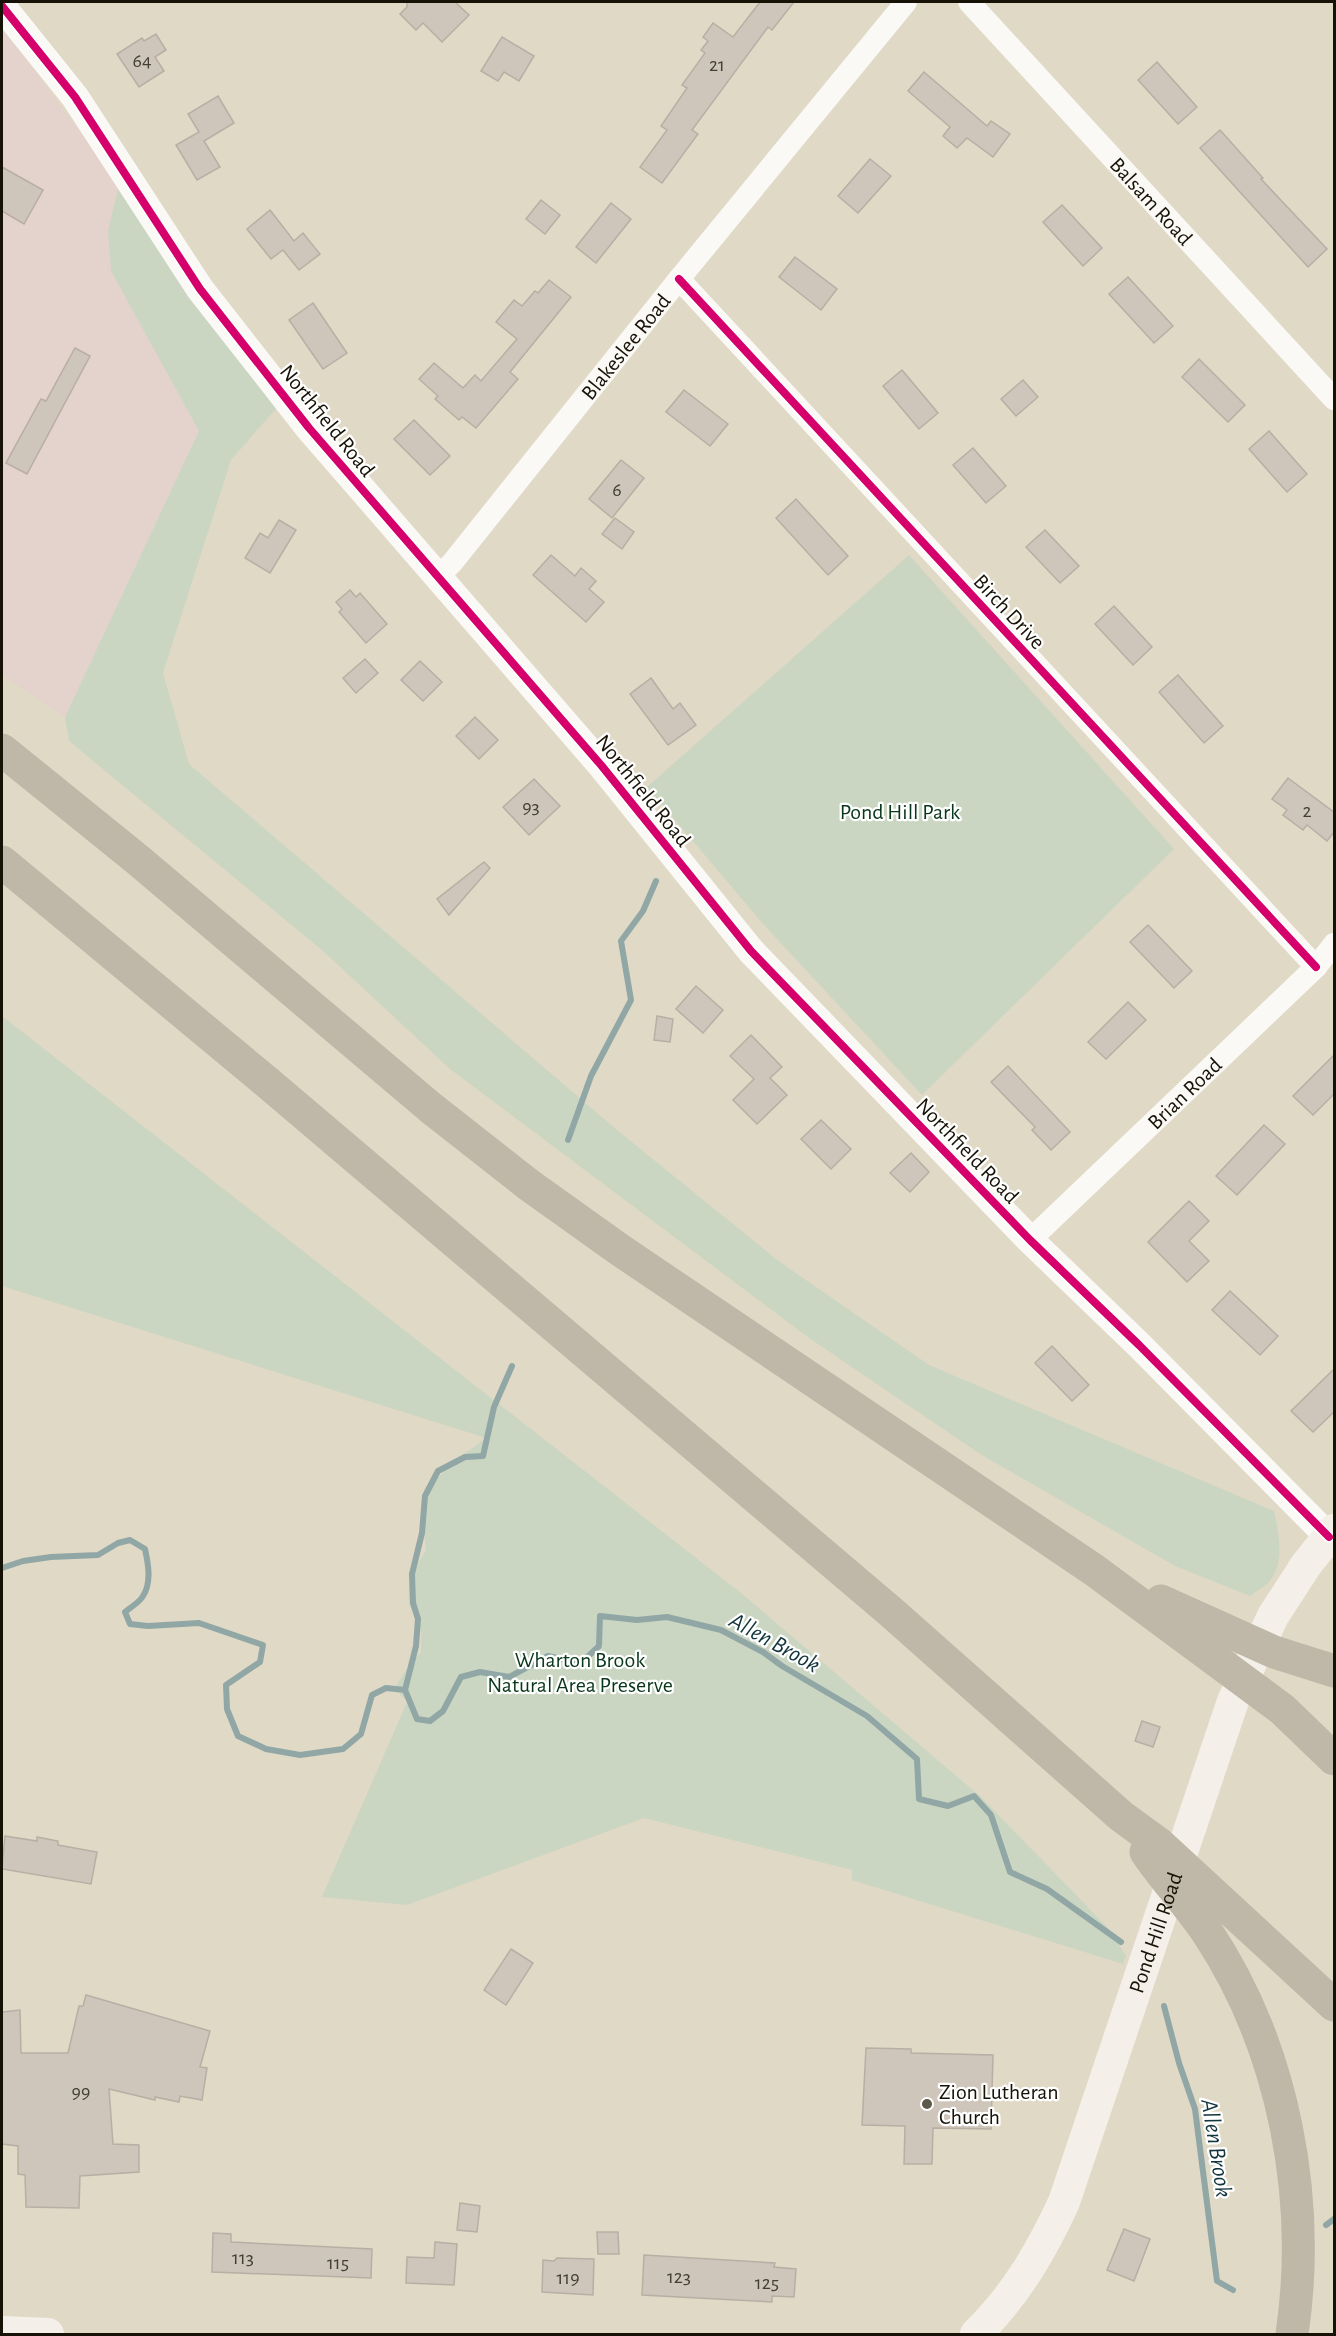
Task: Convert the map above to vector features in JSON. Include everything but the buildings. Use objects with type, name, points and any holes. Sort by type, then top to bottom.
[{"type":"highway","points":[[2,750],[138,860],[431,1108],[529,1185],[620,1250],[1095,1570],[1223,1646],[1258,1690],[1335,1759]]},
{"type":"highway","points":[[2,862],[268,1083],[900,1620],[1122,1816],[1192,1892],[1335,2005]]},
{"type":"highway","points":[[1223,1646],[1274,1652],[1335,1671]]},
{"type":"highway","points":[[1192,1892],[1242,1997],[1266,2057],[1285,2120],[1294,2172],[1299,2230],[1297,2288],[1292,2334]]},
{"type":"main road","name":"Pond Hill Road","points":[[976,2334],[1000,2308],[1028,2271],[1041,2250],[1064,2202],[1233,1701],[1273,1616],[1306,1565],[1332,1533]]},
{"type":"main road","points":[[2,2332],[48,2334]]},
{"type":"street","name":"Blakeslee Road","points":[[437,577],[452,563],[679,279],[906,2]]},
{"type":"street","name":"Balsam Road","points":[[969,2],[1335,399]]},
{"type":"street","name":"Northfield Road","points":[[2,6],[75,97],[200,289],[309,428],[601,765],[751,951],[1030,1240],[1332,1533]]},
{"type":"street","name":"Birch Drive","points":[[679,279],[1316,967]]},
{"type":"street","name":"Brian Road","points":[[1030,1240],[1316,967],[1335,944]]},
{"type":"shaded area","points":[[2,27],[119,185],[108,231],[111,271],[199,431],[65,717],[2,675]]},
{"type":"green space","points":[[119,185],[280,404],[231,460],[163,673],[189,764],[617,1130],[780,1262],[929,1365],[1274,1511],[1280,1547],[1278,1565],[1266,1585],[1250,1596],[1175,1566],[980,1454],[809,1338],[450,1069],[323,951],[69,741],[65,717],[199,431],[111,271],[108,231]]},
{"type":"green space","name":"Pond Hill Park","points":[[909,555],[1174,849],[922,1095],[764,925],[647,787]]},
{"type":"green space","name":"Wharton Brook Natural Area Preserve","points":[[2,1016],[741,1593],[980,1796],[1110,1930],[1126,1956],[1123,1964],[852,1880],[852,1870],[644,1818],[407,1905],[322,1897],[407,1702],[399,1693],[396,1685],[421,1652],[421,1631],[418,1619],[409,1605],[409,1589],[413,1572],[426,1550],[422,1515],[425,1503],[434,1483],[449,1465],[486,1438],[2,1286]]},
{"type":"waterway","points":[[568,1140],[591,1076],[631,1000],[621,941],[643,911],[656,881]]},
{"type":"waterway","points":[[405,1690],[416,1646],[418,1619],[413,1603],[412,1574],[422,1533],[425,1496],[438,1471],[465,1457],[483,1456],[494,1407],[512,1366]]},
{"type":"waterway","name":"Allen Brook","points":[[2,1568],[23,1561],[51,1557],[98,1555],[118,1543],[130,1540],[145,1549],[149,1573],[148,1585],[142,1598],[125,1612],[130,1624],[148,1626],[199,1623],[263,1645],[260,1662],[226,1685],[227,1709],[238,1736],[266,1749],[300,1755],[343,1749],[361,1734],[372,1695],[386,1688],[405,1690],[417,1719],[430,1721],[443,1711],[461,1677],[480,1672],[509,1677],[548,1656],[581,1663],[599,1646],[600,1616],[637,1620],[667,1617],[721,1630],[763,1652],[782,1666],[867,1716],[917,1759],[919,1799],[948,1806],[974,1796],[991,1815],[1010,1872],[1047,1889],[1121,1942]]},
{"type":"waterway","name":"Allen Brook","points":[[1164,2006],[1179,2063],[1195,2109],[1217,2281],[1233,2290]]},
{"type":"waterway","name":"Allen Brook","points":[[1326,2225],[1334,2219]]},
{"type":"cycle path","points":[[2,6],[75,97],[200,289],[309,428],[601,765],[751,951],[1030,1240],[1139,1345],[1329,1537]]},
{"type":"cycle path","points":[[679,279],[1316,967]]},
{"type":"place","name":"Zion Lutheran Church","points":[[927,2104]]}]
